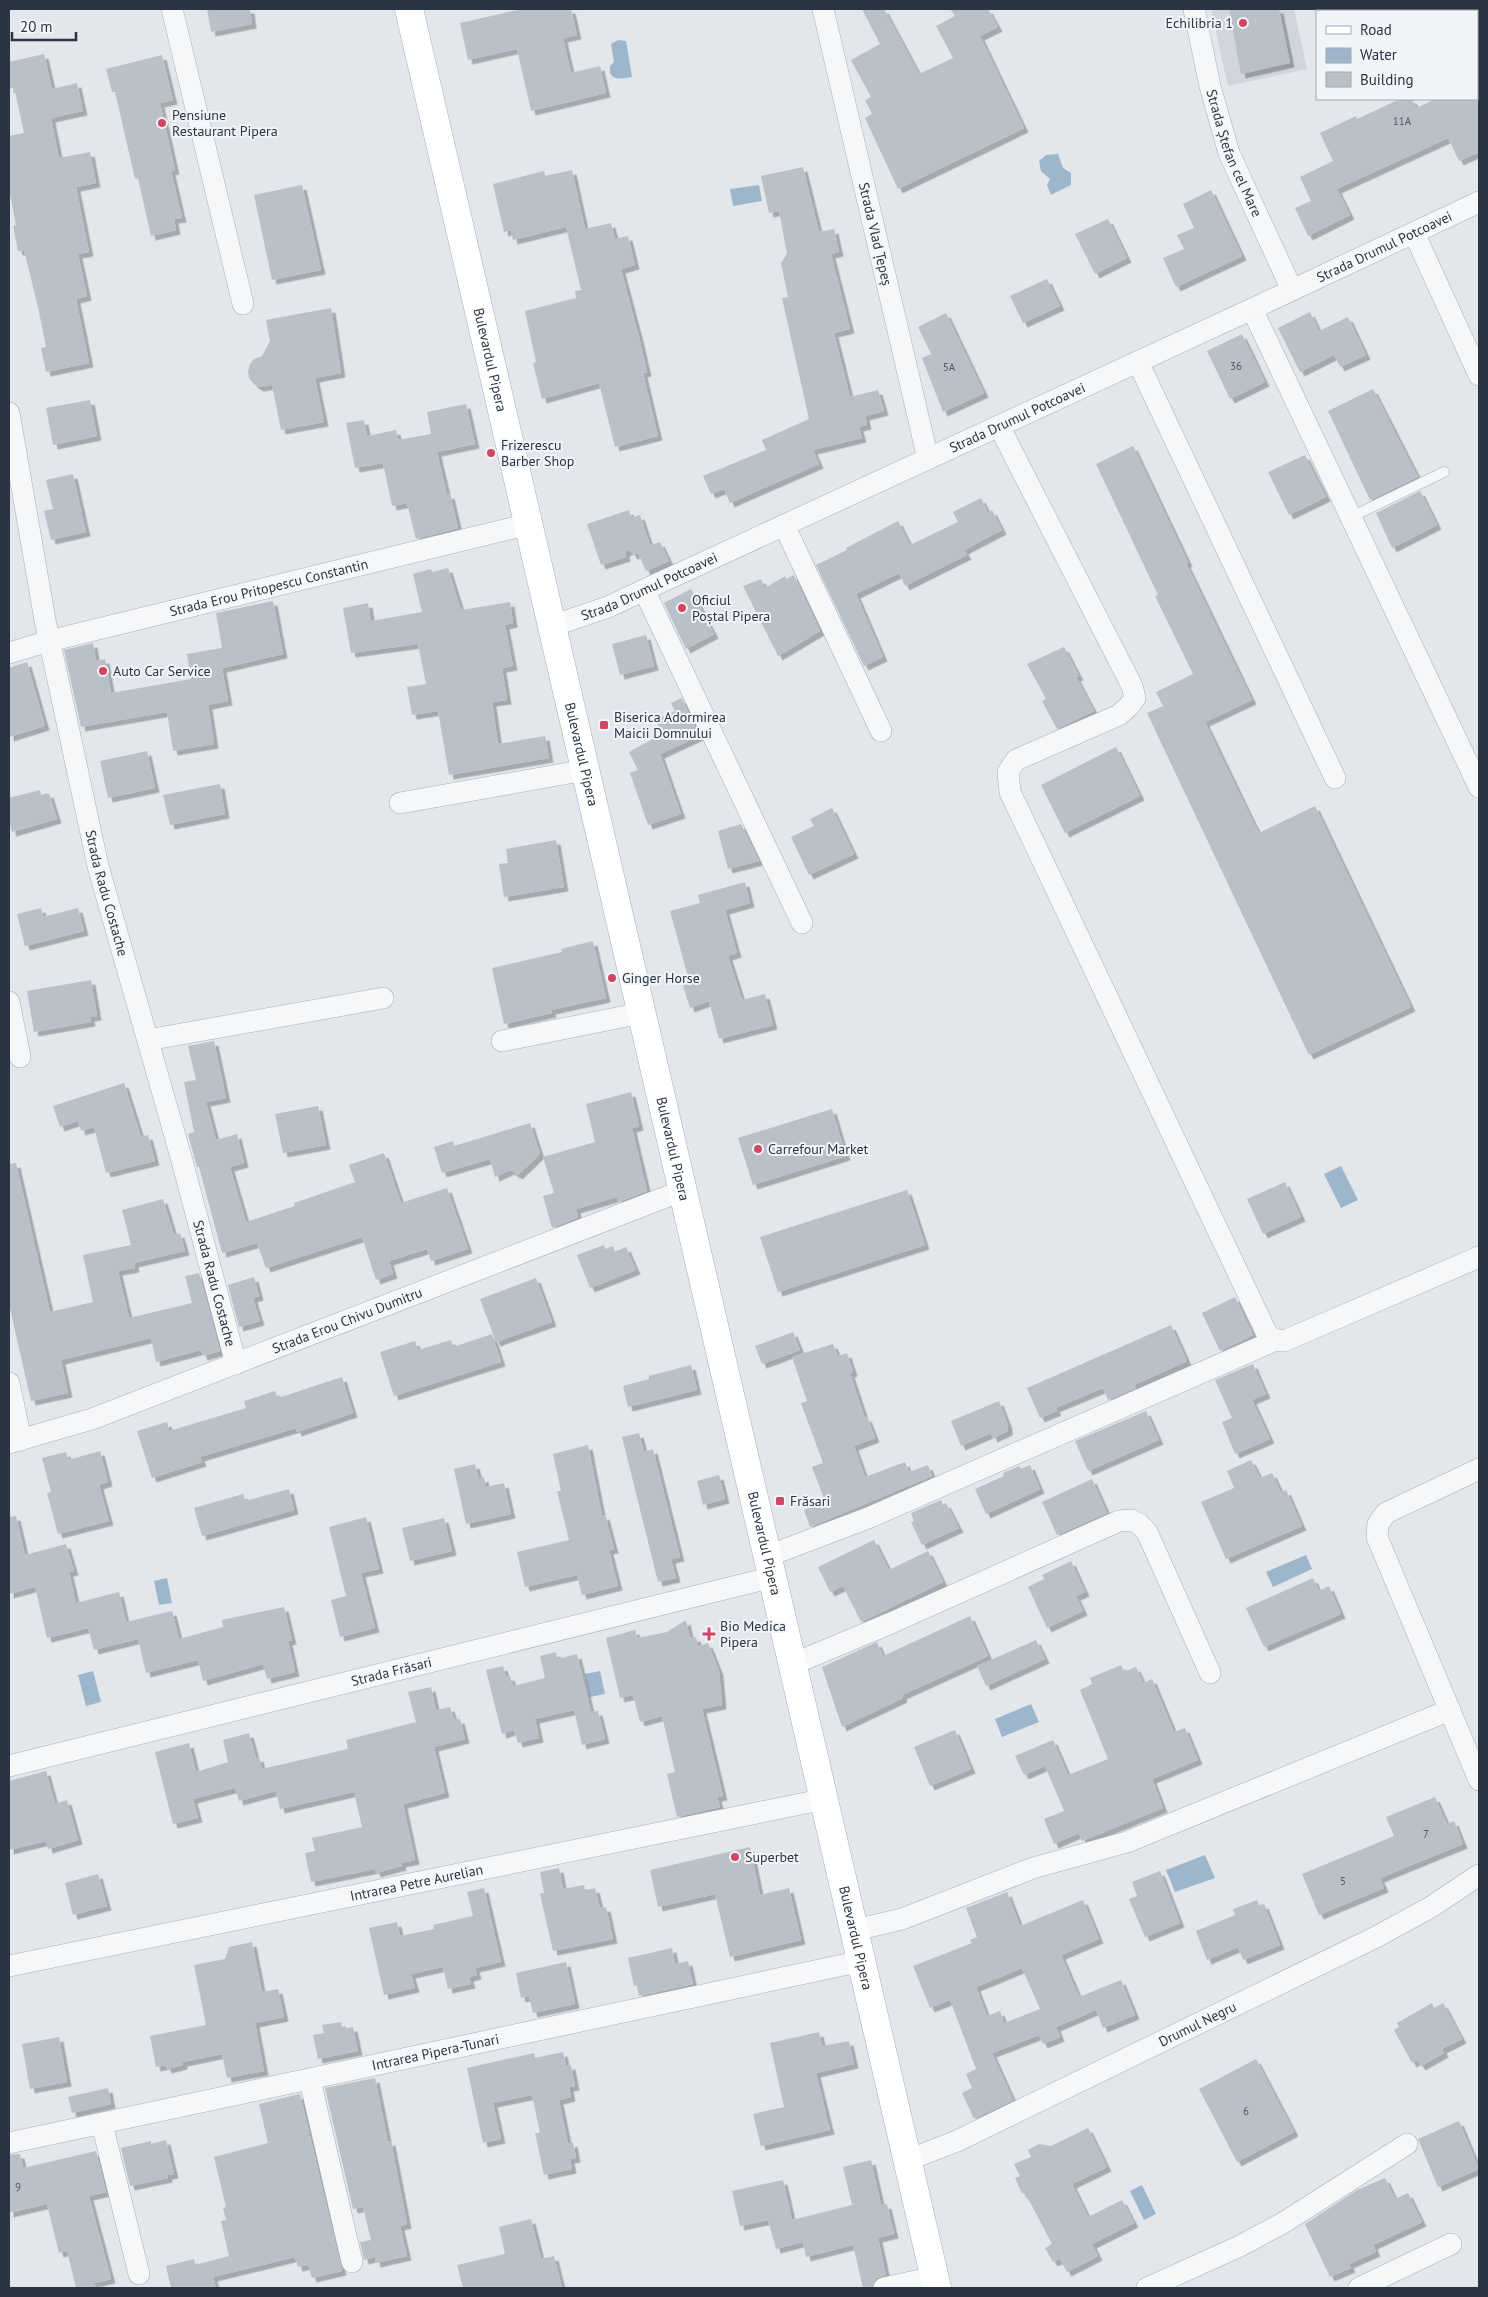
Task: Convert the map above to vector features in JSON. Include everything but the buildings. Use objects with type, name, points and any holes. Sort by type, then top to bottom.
[{"type":"main road","name":"Bulevardul Pipera","points":[[409,9],[825,1799],[935,2282]]},
{"type":"street","points":[[172,9],[243,304]]},
{"type":"street","name":"Strada Vlad Țepeș","points":[[823,9],[928,458]]},
{"type":"street","name":"Strada Ștefan cel Mare","points":[[1194,9],[1214,103],[1229,153],[1292,290]]},
{"type":"street","name":"Strada Drumul Potcoavei","points":[[552,626],[608,606],[644,590],[1479,202]]},
{"type":"street","points":[[1414,233],[1479,375]]},
{"type":"street","points":[[1252,309],[1479,787]]},
{"type":"street","points":[[1138,362],[1335,778]]},
{"type":"street","name":"Strada Radu Costache","points":[[9,413],[49,641],[98,866],[148,1040],[236,1364]]},
{"type":"street","points":[[999,426],[1132,686],[1135,698],[1119,715],[1016,760],[1008,772],[1010,792],[1268,1336],[1276,1340]]},
{"type":"street","name":"Strada Erou Pritopescu Constantin","points":[[9,653],[49,641],[529,524]]},
{"type":"street","points":[[784,525],[881,731]]},
{"type":"street","points":[[644,590],[802,923]]},
{"type":"street","points":[[400,803],[586,770]]},
{"type":"street","points":[[148,1040],[383,998]]},
{"type":"street","points":[[9,1002],[20,1057]]},
{"type":"street","points":[[502,1041],[642,1013]]},
{"type":"street","name":"Strada Erou Chivu Dumitru","points":[[15,1442],[92,1419],[684,1190]]},
{"type":"street","name":"Strada Frăsari","points":[[9,1766],[771,1566],[868,1518],[1276,1340],[1284,1340],[1479,1257]]},
{"type":"street","points":[[9,1383],[15,1442]]},
{"type":"street","points":[[1479,1469],[1386,1513],[1378,1524],[1377,1537],[1479,1780]]},
{"type":"street","points":[[793,1664],[892,1623],[1119,1521],[1131,1520],[1139,1524],[1147,1532],[1210,1672]]},
{"type":"street","points":[[855,1930],[902,1919],[1033,1868],[1127,1842],[1450,1710]]},
{"type":"street","name":"Intrarea Petre Aurelian","points":[[9,1966],[825,1799]]},
{"type":"street","name":"Drumul Negru","points":[[908,2160],[957,2142],[1376,1937],[1431,1907],[1479,1875]]},
{"type":"street","name":"Intrarea Pipera-Tunari","points":[[9,2143],[862,1961]]},
{"type":"street","points":[[310,2080],[352,2262]]},
{"type":"street","points":[[102,2124],[139,2274]]},
{"type":"street","points":[[1147,2288],[1240,2246],[1282,2224],[1407,2144]]},
{"type":"street","points":[[1359,2288],[1450,2244]]},
{"type":"street","points":[[884,2288],[935,2282]]},
{"type":"lane","points":[[1351,517],[1444,472]]},
{"type":"shaded area","points":[[1211,9],[1294,9],[1307,69],[1228,86]]},
{"type":"water","points":[[618,40],[626,41],[632,77],[616,78],[611,75],[610,66],[614,62],[611,44]]},
{"type":"water","points":[[1058,154],[1063,168],[1071,173],[1071,185],[1051,195],[1047,185],[1050,179],[1041,171],[1039,161],[1046,155]]},
{"type":"water","points":[[759,185],[762,201],[733,206],[730,189]]},
{"type":"water","points":[[1341,1166],[1358,1200],[1341,1208],[1324,1174]]},
{"type":"water","points":[[1306,1555],[1312,1569],[1273,1587],[1266,1572]]},
{"type":"water","points":[[167,1578],[172,1603],[159,1605],[154,1581]]},
{"type":"water","points":[[93,1671],[101,1702],[86,1706],[78,1675]]},
{"type":"water","points":[[600,1671],[605,1694],[590,1697],[585,1674]]},
{"type":"water","points":[[1031,1704],[1039,1722],[1002,1737],[995,1719]]},
{"type":"water","points":[[1205,1855],[1215,1878],[1175,1892],[1166,1870]]},
{"type":"water","points":[[1142,2185],[1156,2214],[1144,2220],[1130,2191]]},
{"type":"place","name":"Echilibria 1","points":[[1243,23]]},
{"type":"place","name":"Pensiune Restaurant Pipera","points":[[162,123]]},
{"type":"place","name":"Frizerescu Barber Shop","points":[[491,453]]},
{"type":"place","name":"Oficiul Poștal Pipera","points":[[682,608]]},
{"type":"place","name":"Auto Car Service","points":[[103,671]]},
{"type":"place","name":"Biserica Adormirea Maicii Domnului","points":[[604,725]]},
{"type":"place","name":"Ginger Horse","points":[[612,978]]},
{"type":"place","name":"Carrefour Market","points":[[758,1149]]},
{"type":"place","name":"Frăsari","points":[[780,1501]]},
{"type":"place","name":"Bio Medica Pipera","points":[[709,1634]]},
{"type":"place","name":"Superbet","points":[[735,1857]]}]
